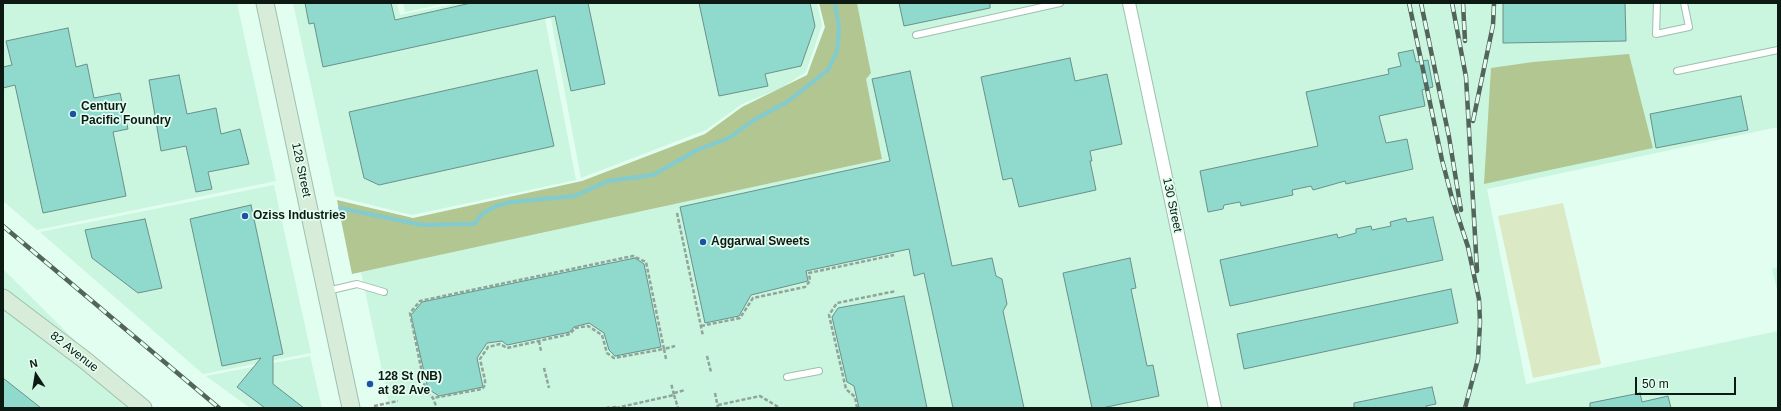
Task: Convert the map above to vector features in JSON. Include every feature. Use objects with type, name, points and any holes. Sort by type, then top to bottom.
[{"type":"main road","name":"128 Street","points":[[265,3],[351,408]]},
{"type":"main road","name":"82 Avenue","points":[[3,298],[86,360],[143,408]]},
{"type":"street","name":"130 Street","points":[[1129,3],[1215,408]]},
{"type":"lane","points":[[916,35],[1060,3]]},
{"type":"lane","points":[[1657,3],[1656,34],[1689,27],[1684,3]]},
{"type":"lane","points":[[1677,71],[1778,50]]},
{"type":"lane","points":[[326,291],[357,284],[384,292]]},
{"type":"lane","points":[[787,377],[819,371]]},
{"type":"path","points":[[677,213],[703,336]]},
{"type":"path","points":[[701,326],[740,318],[753,298],[805,286],[810,281],[809,273],[894,255]]},
{"type":"path","points":[[426,393],[410,313],[420,301],[633,256],[646,262],[666,359]]},
{"type":"path","points":[[857,408],[855,397],[846,389],[829,315],[838,303],[896,291]]},
{"type":"path","points":[[433,398],[482,389],[485,385],[485,380],[480,359],[488,347],[500,344],[507,348],[570,334],[575,328],[588,326],[602,335],[607,353],[614,358],[675,346]]},
{"type":"path","points":[[539,341],[541,351]]},
{"type":"path","points":[[707,356],[711,372]]},
{"type":"path","points":[[544,368],[549,388]]},
{"type":"path","points":[[671,383],[678,408]]},
{"type":"path","points":[[606,408],[616,408],[685,390]]},
{"type":"path","points":[[415,394],[426,393],[433,398],[436,406]]},
{"type":"path","points":[[715,393],[718,406],[760,396],[780,408]]},
{"type":"path","points":[[374,406],[398,401]]},
{"type":"shaded area","points":[[3,3],[237,3],[276,181],[37,230],[3,201]]},
{"type":"shaded area","points":[[293,3],[397,3],[400,15],[458,3],[542,3],[576,180],[412,215],[335,196]]},
{"type":"shaded area","points":[[403,3],[448,3],[405,12]]},
{"type":"shaded area","points":[[548,3],[817,3],[822,25],[806,72],[781,88],[742,104],[706,130],[581,178]]},
{"type":"shaded area","points":[[819,3],[857,3],[871,73],[866,79],[882,159],[352,274],[337,200],[413,218],[582,181],[705,134],[742,107],[807,75],[825,27]]},
{"type":"shaded area","points":[[857,3],[1778,3],[1778,127],[1487,189],[1526,384],[1778,331],[1778,408],[390,408],[361,272],[882,159],[865,79],[871,73]]},
{"type":"shaded area","points":[[1629,54],[1653,148],[1484,184],[1491,68],[1533,62]]},
{"type":"shaded area","points":[[274,185],[311,353],[203,374],[40,232]]},
{"type":"shaded area","points":[[1563,203],[1601,364],[1533,378],[1498,216]]},
{"type":"shaded area","points":[[1778,267],[1778,293],[1772,269]]},
{"type":"shaded area","points":[[3,269],[143,408],[3,408]]},
{"type":"shaded area","points":[[310,356],[322,408],[250,408],[206,376]]},
{"type":"building","points":[[305,3],[391,3],[395,20],[471,3],[588,3],[605,84],[571,91],[555,16],[323,67],[314,23],[309,24]]},
{"type":"building","points":[[699,3],[810,3],[815,26],[801,66],[765,74],[768,86],[719,96]]},
{"type":"building","points":[[899,3],[990,3],[990,8],[904,26]]},
{"type":"building","points":[[1503,3],[1625,3],[1626,41],[1503,43]]},
{"type":"building","name":"Century Pacific Foundry","points":[[68,28],[76,67],[87,64],[94,98],[120,93],[128,129],[113,132],[126,196],[43,213],[15,85],[3,88],[3,67],[12,65],[6,41]]},
{"type":"building","points":[[1413,50],[1416,62],[1428,60],[1433,87],[1422,90],[1425,106],[1379,116],[1386,143],[1407,139],[1413,169],[1346,184],[1345,181],[1313,190],[1311,186],[1292,190],[1293,195],[1241,206],[1240,202],[1224,205],[1223,209],[1208,212],[1200,171],[1318,146],[1306,92],[1389,74],[1388,69],[1401,66],[1398,53]]},
{"type":"building","points":[[1070,58],[1075,81],[1107,74],[1122,144],[1090,151],[1092,161],[1090,161],[1096,190],[1019,207],[1012,178],[1003,180],[981,77]]},
{"type":"building","points":[[537,70],[554,146],[379,185],[364,178],[349,112]]},
{"type":"building","points":[[910,71],[952,266],[992,258],[996,276],[1002,279],[1007,304],[1003,311],[1024,408],[953,408],[924,273],[914,276],[909,249],[806,271],[808,281],[751,295],[739,316],[705,323],[680,207],[890,161],[872,79]]},
{"type":"building","points":[[179,75],[187,114],[216,108],[221,134],[240,129],[249,164],[208,172],[212,189],[196,192],[186,146],[161,151],[149,80]]},
{"type":"building","points":[[1741,96],[1748,130],[1656,148],[1650,114]]},
{"type":"building","points":[[251,205],[283,354],[273,356],[273,384],[304,408],[265,408],[237,387],[261,358],[222,366],[190,219]]},
{"type":"building","points":[[1433,217],[1443,260],[1230,306],[1220,260],[1337,234],[1338,238],[1356,233],[1356,229],[1371,226],[1372,230],[1391,226],[1390,222],[1406,218],[1407,222]]},
{"type":"building","points":[[145,219],[162,288],[138,293],[92,258],[85,230]]},
{"type":"building","points":[[635,258],[644,264],[661,347],[615,356],[609,350],[604,333],[589,323],[574,327],[570,332],[507,345],[502,341],[487,343],[477,358],[483,387],[439,396],[428,389],[411,315],[422,302]]},
{"type":"building","points":[[1130,258],[1136,288],[1131,289],[1147,366],[1153,365],[1159,396],[1102,408],[1092,408],[1063,273]]},
{"type":"building","points":[[1451,289],[1458,323],[1244,369],[1237,334]]},
{"type":"building","points":[[904,296],[927,408],[859,408],[854,386],[847,382],[832,317],[838,308]]},
{"type":"building","points":[[3,378],[41,408],[3,408]]},
{"type":"building","points":[[1432,387],[1436,404],[1426,406],[1427,408],[1354,408],[1354,403]]},
{"type":"building","points":[[1640,393],[1642,402],[1668,396],[1671,408],[1590,408],[1590,403]]},
{"type":"waterway","points":[[340,208],[422,225],[474,224],[482,214],[496,206],[511,202],[575,196],[608,181],[653,175],[697,150],[729,138],[754,120],[787,102],[828,70],[837,51],[839,29],[835,3]]},
{"type":"railway","points":[[1409,3],[1442,160],[1452,198],[1468,247],[1479,299],[1480,322],[1478,359],[1465,408]]},
{"type":"railway","points":[[1421,3],[1449,137],[1461,210]]},
{"type":"railway","points":[[1452,3],[1466,77],[1477,271]]},
{"type":"railway","points":[[1463,3],[1465,41]]},
{"type":"railway","points":[[1473,121],[1493,25],[1494,3]]},
{"type":"railway","points":[[3,226],[219,408]]},
{"type":"place","name":"Century Pacific Foundry","points":[[73,114]]},
{"type":"place","name":"Oziss Industries","points":[[245,216]]},
{"type":"place","name":"Aggarwal Sweets","points":[[703,242]]},
{"type":"place","name":"128 St (NB) at 82 Ave","points":[[370,384]]}]
